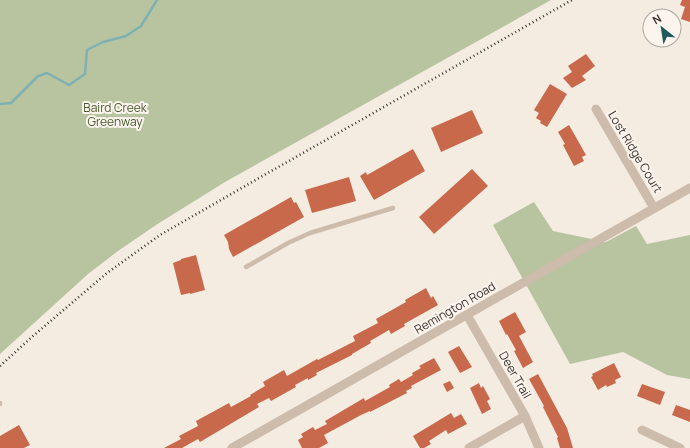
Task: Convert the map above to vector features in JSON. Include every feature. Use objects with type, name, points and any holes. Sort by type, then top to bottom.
[{"type":"street","name":"Lost Ridge Court","points":[[596,109],[654,208]]},
{"type":"street","name":"Remington Road","points":[[237,447],[690,188]]},
{"type":"street","name":"Deer Trail","points":[[468,315],[525,416],[539,448]]},
{"type":"street","points":[[469,448],[525,416]]},
{"type":"street","points":[[642,430],[680,448]]},
{"type":"lane","points":[[246,267],[288,243],[310,233],[393,208]]},
{"type":"green space","name":"Baird Creek Greenway","points":[[0,0],[551,0],[225,182],[156,225],[88,274],[0,354]]},
{"type":"green space","points":[[534,202],[553,231],[606,242],[636,226],[647,244],[690,235],[690,379],[667,375],[623,352],[570,364],[493,225]]},
{"type":"building","points":[[682,0],[690,0],[690,22],[682,19],[685,7],[680,5]]},
{"type":"building","points":[[586,54],[595,66],[582,76],[586,80],[572,88],[563,78],[572,72],[568,66]]},
{"type":"building","points":[[550,84],[567,94],[547,127],[540,123],[541,121],[536,118],[539,113],[534,110]]},
{"type":"building","points":[[472,110],[483,133],[441,152],[431,128]]},
{"type":"building","points":[[569,125],[586,155],[582,157],[584,161],[574,166],[563,145],[565,144],[558,132]]},
{"type":"building","points":[[413,149],[425,171],[374,200],[360,176],[366,172],[367,175]]},
{"type":"building","points":[[472,169],[488,186],[434,234],[419,217]]},
{"type":"building","points":[[349,177],[356,201],[312,213],[305,190]]},
{"type":"building","points":[[291,197],[294,203],[296,202],[304,217],[233,257],[224,235]]},
{"type":"building","points":[[196,255],[205,290],[181,295],[173,263]]},
{"type":"building","points":[[426,288],[431,298],[433,296],[438,305],[404,324],[405,326],[391,334],[389,330],[370,341],[371,343],[352,355],[316,373],[317,375],[308,380],[308,378],[295,385],[296,387],[271,401],[269,398],[257,404],[259,407],[200,442],[198,439],[182,448],[164,448],[181,439],[179,436],[198,426],[196,421],[229,403],[231,407],[251,396],[250,395],[265,386],[263,382],[284,370],[287,376],[317,359],[318,360],[355,341],[353,336],[378,323],[376,319],[406,302],[405,300]]},
{"type":"building","points":[[515,312],[526,332],[519,336],[533,362],[523,368],[514,351],[516,350],[499,321]]},
{"type":"building","points":[[459,346],[472,367],[460,373],[448,352]]},
{"type":"building","points":[[434,358],[441,370],[411,386],[412,388],[406,391],[407,393],[324,435],[328,443],[319,448],[302,448],[298,440],[303,437],[301,434],[313,427],[315,430],[327,424],[325,421],[364,398],[365,401],[390,387],[389,385],[399,379],[401,382],[421,368],[419,366]]},
{"type":"building","points":[[614,363],[621,377],[615,380],[616,383],[607,387],[606,385],[598,390],[591,377],[593,376],[592,374]]},
{"type":"building","points":[[538,374],[567,428],[573,448],[560,448],[558,437],[543,407],[544,406],[529,379]]},
{"type":"building","points":[[450,381],[454,388],[447,392],[443,384]]},
{"type":"building","points":[[479,383],[481,388],[483,386],[490,399],[487,401],[491,409],[482,414],[470,388]]},
{"type":"building","points":[[642,384],[665,392],[660,405],[637,396]]},
{"type":"building","points":[[676,405],[690,410],[690,422],[672,415]]},
{"type":"building","points":[[451,413],[454,418],[461,414],[467,424],[448,434],[446,430],[429,441],[431,444],[424,448],[420,448],[413,436]]},
{"type":"building","points":[[19,425],[30,445],[24,448],[0,448],[0,436]]},
{"type":"waterway","points":[[0,104],[11,103],[38,76],[47,73],[69,85],[85,74],[87,50],[103,42],[126,36],[141,26],[157,0]]},
{"type":"railway","points":[[0,366],[107,273],[160,235],[572,0]]}]
